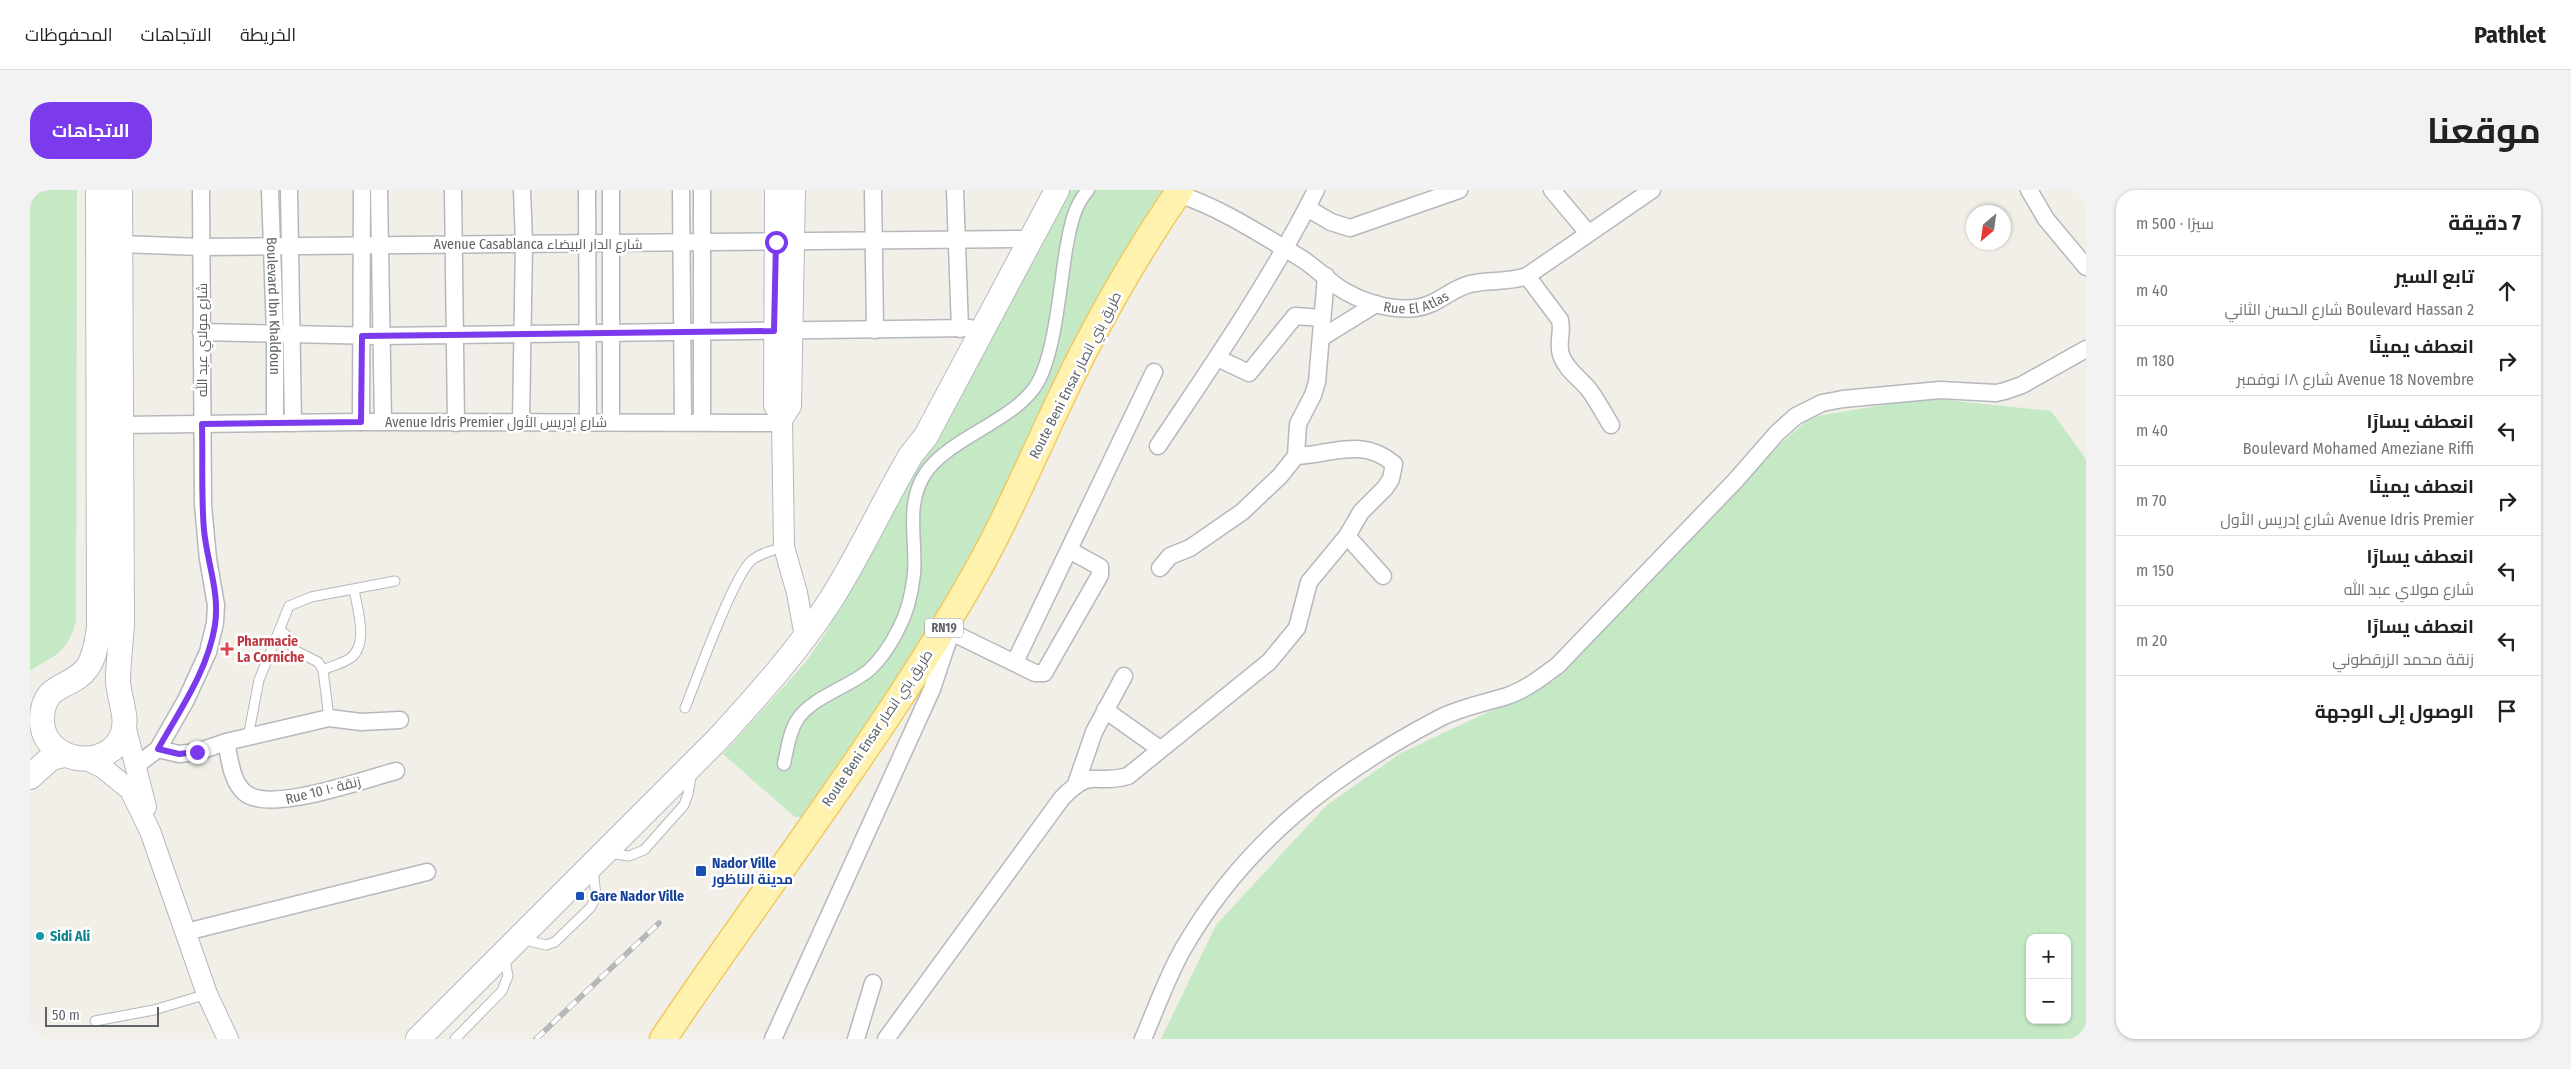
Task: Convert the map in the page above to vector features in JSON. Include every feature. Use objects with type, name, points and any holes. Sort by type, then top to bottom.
[{"type":"main road","points":[[75,757],[53,747],[45,735],[42,721],[44,707],[50,694],[60,685],[86,670],[92,658],[99,628],[98,190]]},
{"type":"main road","points":[[120,190],[120,700]]},
{"type":"main road","points":[[911,455],[918,431],[965,329],[1020,239],[1046,190]]},
{"type":"main road","points":[[418,1039],[693,763],[765,688],[805,637],[831,600],[911,455],[926,436],[1057,190]]},
{"type":"main road","name":"Route Beni Ensar طريق بني انصار","points":[[663,1039],[914,677],[969,585],[1007,514],[1104,312],[1179,192]]},
{"type":"main road","points":[[30,777],[51,758],[104,755],[112,750],[122,734],[124,712],[120,700],[112,689],[100,682],[87,678],[73,679]]},
{"type":"main road","points":[[30,743],[42,721]]},
{"type":"street","name":"شارع مولاي عبد الله","points":[[136,765],[158,749],[198,675],[208,652],[215,623],[216,605],[204,522],[201,190]]},
{"type":"street","name":"Boulevard Ibn Khaldoun","points":[[270,190],[271,246],[293,423]]},
{"type":"street","name":"Boulevard Ibn Khaldoun","points":[[275,423],[289,246],[289,190]]},
{"type":"street","points":[[361,422],[362,190]]},
{"type":"street","points":[[379,190],[383,422]]},
{"type":"street","points":[[453,190],[456,423]]},
{"type":"street","points":[[521,422],[524,243],[522,190]]},
{"type":"street","points":[[587,190],[588,422]]},
{"type":"street","points":[[610,190],[611,422]]},
{"type":"street","points":[[681,190],[683,422]]},
{"type":"street","points":[[702,190],[702,422]]},
{"type":"street","points":[[775,190],[785,242]]},
{"type":"street","points":[[794,190],[785,242],[783,331],[774,405],[782,421],[784,547],[797,593],[805,637]]},
{"type":"street","points":[[873,190],[876,330]]},
{"type":"street","points":[[201,332],[381,336],[965,329],[957,241],[955,190]]},
{"type":"street","points":[[784,764],[797,720],[806,710],[868,671],[879,659],[900,627],[906,612],[914,575],[912,522],[914,502],[919,484],[928,470],[976,430],[1026,397],[1037,384],[1047,360],[1071,221],[1088,190]]},
{"type":"street","points":[[1158,446],[1218,358],[1285,249],[1316,190]]},
{"type":"street","points":[[1307,208],[1331,222],[1350,228],[1459,190]]},
{"type":"street","points":[[1552,190],[1588,232]]},
{"type":"street","name":"Rue El Atlas","points":[[1179,192],[1208,204],[1285,249],[1326,276],[1339,287],[1376,304],[1414,308],[1436,302],[1472,284],[1503,282],[1526,276],[1652,190]]},
{"type":"street","points":[[2030,190],[2046,219],[2086,268]]},
{"type":"street","name":"Avenue Casablanca شارع الدار البيضاء","points":[[120,244],[201,247],[1020,239]]},
{"type":"street","points":[[1160,568],[1170,556],[1190,548],[1249,506],[1270,488],[1296,456],[1298,424],[1313,395],[1317,382],[1326,276]]},
{"type":"street","points":[[1526,276],[1560,320],[1562,328],[1559,345],[1561,356],[1568,368],[1591,392],[1611,425]]},
{"type":"street","points":[[1321,338],[1376,304]]},
{"type":"street","points":[[1218,358],[1249,373],[1295,316],[1322,318]]},
{"type":"street","points":[[1143,1039],[1181,951],[1198,923],[1228,883],[1269,837],[1322,790],[1386,746],[1449,712],[1496,699],[1528,687],[1558,665],[1742,474],[1777,433],[1796,416],[1822,403],[1843,399],[1940,390],[1996,393],[2005,391],[2022,384],[2086,349]]},
{"type":"street","points":[[1015,662],[1154,372]]},
{"type":"street","name":"Avenue Idris Premier شارع إدريس الأول","points":[[121,425],[361,422],[782,421]]},
{"type":"street","points":[[1076,784],[1094,778],[1116,780],[1128,776],[1269,662],[1298,628],[1309,582],[1347,536],[1361,512],[1391,479],[1394,464],[1373,450],[1361,448],[1296,456]]},
{"type":"street","points":[[1347,536],[1383,576]]},
{"type":"street","points":[[951,632],[1034,673],[1044,673],[1100,575],[1100,567],[1069,550]]},
{"type":"street","points":[[773,1039],[932,689],[969,585]]},
{"type":"street","points":[[886,1039],[890,1030],[1062,798],[1076,784],[1105,710],[1124,676]]},
{"type":"street","points":[[1105,710],[1160,749]]},
{"type":"street","points":[[158,749],[179,754],[197,752],[226,742],[329,718],[361,722],[400,720]]},
{"type":"street","points":[[124,725],[136,765],[150,831]]},
{"type":"street","name":"Rue 10 زنقة ١٠","points":[[226,742],[235,781],[244,793],[255,799],[286,800],[396,771]]},
{"type":"street","points":[[75,757],[103,768],[130,790],[150,831],[207,994],[228,1039]]},
{"type":"street","points":[[186,932],[427,872]]},
{"type":"street","points":[[856,1039],[874,982]]},
{"type":"lane","points":[[685,708],[737,582],[751,561],[768,551],[784,547]]},
{"type":"lane","points":[[248,737],[259,680],[289,606],[311,596],[395,581]]},
{"type":"lane","points":[[323,670],[350,659],[359,646],[360,622],[354,589]]},
{"type":"lane","points":[[280,630],[286,635],[294,650],[318,662],[323,670],[329,718]]},
{"type":"lane","points":[[456,1039],[494,1001],[508,982],[511,946]]},
{"type":"lane","points":[[95,1021],[154,1010],[207,994]]},
{"type":"green space","points":[[30,190],[77,190],[76,621],[64,647],[54,656],[30,671]]},
{"type":"green space","points":[[1065,190],[1167,190],[1055,390],[938,619],[807,817],[795,817],[723,754],[805,663],[825,634]]},
{"type":"green space","points":[[1926,398],[2051,411],[2086,459],[2086,1039],[1161,1039],[1216,925],[1327,805],[1401,753],[1552,682],[1721,496],[1811,417]]},
{"type":"railway","points":[[536,1039],[659,923]]},
{"type":"place","name":"Pharmacie La Corniche","points":[[227,649]]},
{"type":"place","name":"Nador Ville مدينة الناظور","points":[[701,871]]},
{"type":"place","name":"Gare Nador Ville","points":[[580,896]]},
{"type":"place","name":"Sidi Ali","points":[[40,936]]},
{"type":"route","points":[[197,752],[179,754],[158,749],[198,675],[208,652],[215,623],[216,605],[204,531],[202,424],[361,422],[362,336],[774,331],[776,242]]}]
